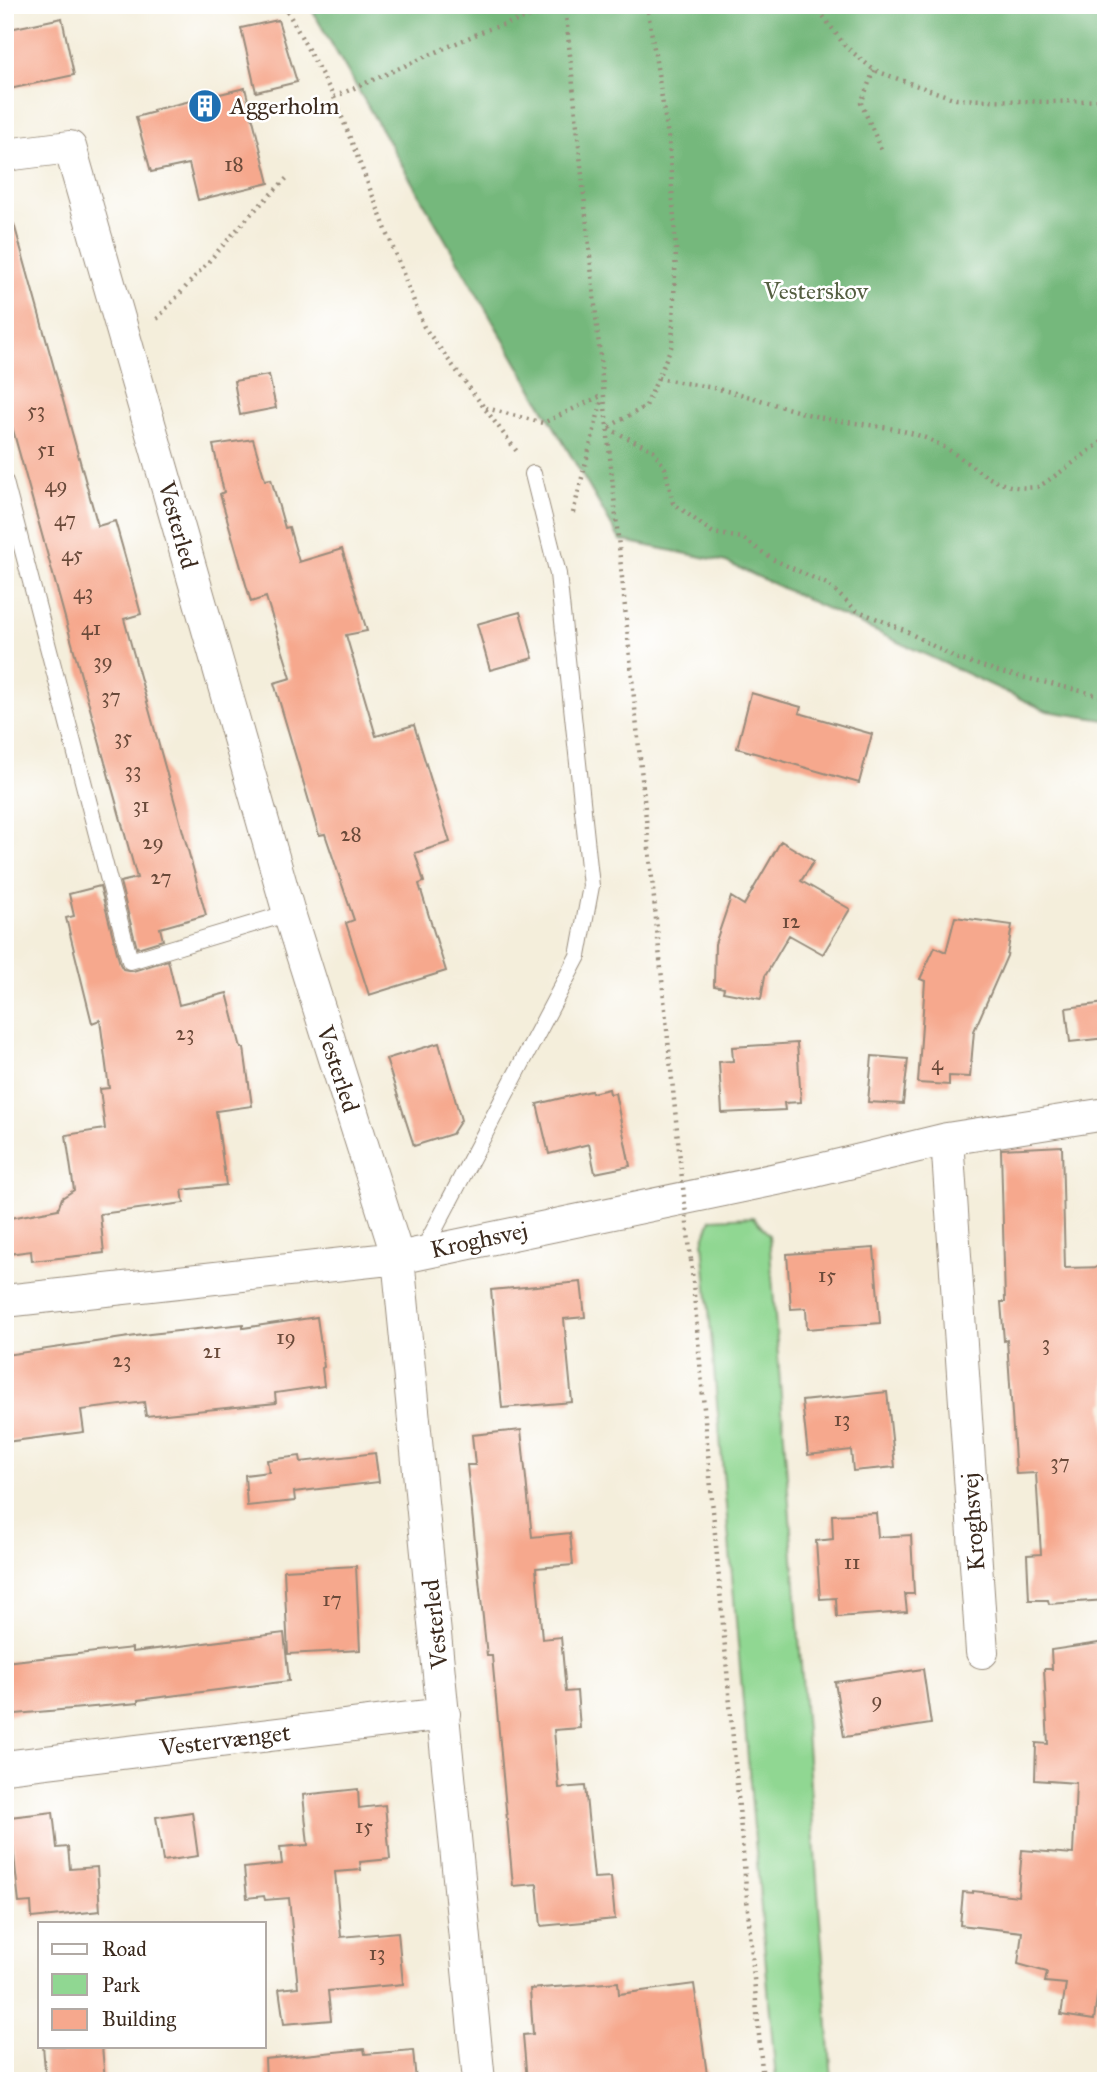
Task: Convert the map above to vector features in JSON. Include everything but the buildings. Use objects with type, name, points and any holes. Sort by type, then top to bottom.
[{"type":"street","name":"Vesterled","points":[[5,155],[70,147],[289,913],[411,1255],[444,1714],[479,2081]]},
{"type":"street","name":"Kroghsvej","points":[[5,1301],[411,1255],[815,1171],[947,1139],[1106,1114]]},
{"type":"street","name":"Kroghsvej","points":[[947,1139],[982,1652]]},
{"type":"street","name":"Vestervænget","points":[[5,1767],[444,1714]]},
{"type":"lane","points":[[411,1255],[578,956],[591,886],[558,574],[533,474]]},
{"type":"lane","points":[[5,482],[130,961],[289,913]]},
{"type":"path","points":[[284,5],[334,97],[424,327],[533,474]]},
{"type":"path","points":[[607,428],[646,406],[672,345],[676,250],[669,142],[647,5]]},
{"type":"path","points":[[815,5],[845,46],[874,70],[956,99],[1051,102],[1106,100]]},
{"type":"path","points":[[334,97],[486,30],[567,6],[603,395],[691,1260],[763,2081]]},
{"type":"path","points":[[874,70],[860,103],[882,151]]},
{"type":"path","points":[[129,351],[251,214],[289,176]]},
{"type":"path","points":[[658,379],[733,392],[773,406],[834,420],[890,426],[942,445],[975,470],[1011,488],[1040,487],[1106,439]]},
{"type":"path","points":[[484,408],[543,423],[603,395]]},
{"type":"path","points":[[573,514],[603,395]]},
{"type":"path","points":[[607,428],[653,450],[665,468],[673,503],[713,533],[742,538],[774,560],[827,584],[856,610],[904,630],[955,658],[1106,697]]},
{"type":"green space","name":"Vesterskov","points":[[309,5],[1106,5],[1106,720],[1047,711],[726,562],[620,540]]},
{"type":"green space","points":[[753,1217],[769,1235],[832,2081],[776,2081],[703,1242],[711,1219]]},
{"type":"place","name":"Aggerholm","points":[[205,106]]}]
